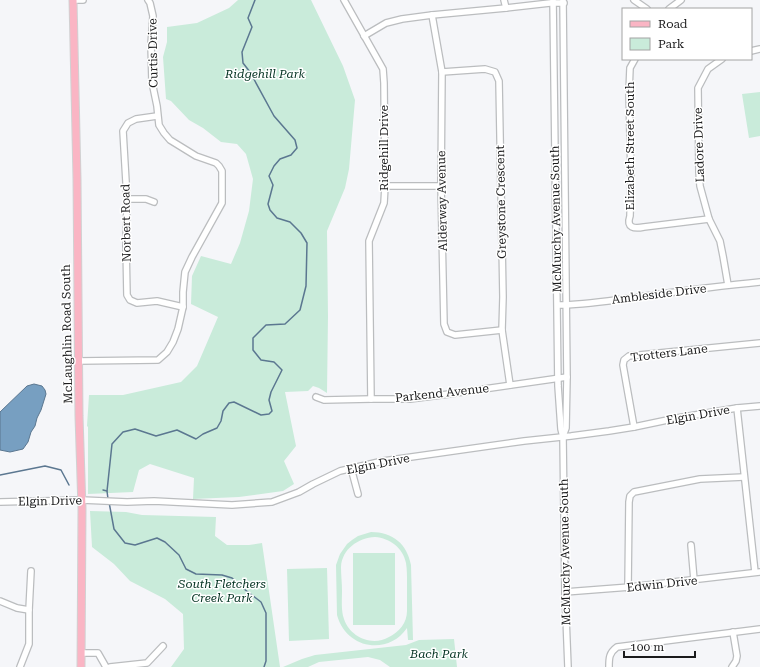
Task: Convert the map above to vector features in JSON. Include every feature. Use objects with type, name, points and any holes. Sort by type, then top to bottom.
[{"type":"main road","name":"McLaughlin Road South","points":[[73,0],[78,361],[82,500],[81,667]]},
{"type":"street","points":[[73,0],[83,0]]},
{"type":"street","name":"Curtis Drive","points":[[78,361],[158,360],[167,352],[173,342],[183,307],[185,272],[222,203],[222,171],[219,166],[216,163],[196,156],[170,140],[159,125],[152,82],[151,44],[153,16],[148,0]]},
{"type":"street","name":"Ridgehill Drive","points":[[344,0],[383,69],[384,83],[384,203],[369,241],[371,399]]},
{"type":"street","points":[[504,0],[506,8]]},
{"type":"street","points":[[634,0],[646,8]]},
{"type":"street","points":[[670,8],[681,0]]},
{"type":"street","points":[[364,36],[386,23],[402,19],[506,8],[553,1],[564,1]]},
{"type":"street","name":"McMurchy Avenue South","points":[[553,1],[558,378],[561,429],[563,437],[564,592],[568,667]]},
{"type":"street","name":"McMurchy Avenue South","points":[[563,437],[566,428],[567,377],[564,1]]},
{"type":"street","name":"Alderway Avenue","points":[[432,15],[442,72],[441,186],[444,324],[447,332],[455,335],[502,330]]},
{"type":"street","name":"Elizabeth Street South","points":[[634,60],[630,68],[632,178],[630,216],[628,221],[630,226],[639,228],[709,219]]},
{"type":"street","name":"Ladore Drive","points":[[721,60],[708,69],[698,88],[699,172],[700,186],[709,219],[720,241],[728,285]]},
{"type":"street","name":"Greystone Crescent","points":[[442,72],[486,69],[495,72],[499,81],[503,297],[502,330],[510,385]]},
{"type":"street","name":"Norbert Road","points":[[157,116],[136,119],[128,123],[123,132],[127,199],[127,295],[130,300],[137,303],[157,301],[183,307]]},
{"type":"street","points":[[385,186],[441,186]]},
{"type":"street","points":[[127,199],[146,199],[154,202]]},
{"type":"street","name":"Ambleside Drive","points":[[558,305],[599,302],[760,282]]},
{"type":"street","name":"Trotters Lane","points":[[634,427],[622,365],[624,360],[629,356],[760,343]]},
{"type":"street","name":"Parkend Avenue","points":[[316,397],[324,400],[410,399],[567,377]]},
{"type":"street","name":"Elgin Drive","points":[[0,502],[82,500],[120,502],[154,501],[232,505],[272,502],[299,492],[340,471],[383,461],[634,427],[677,418],[737,408],[760,406]]},
{"type":"street","points":[[737,408],[744,476],[757,572]]},
{"type":"street","points":[[351,468],[358,494]]},
{"type":"street","points":[[628,588],[629,502],[630,496],[634,492],[700,479],[744,476]]},
{"type":"street","points":[[691,544],[694,580]]},
{"type":"street","points":[[20,667],[29,644],[31,571]]},
{"type":"street","name":"Edwin Drive","points":[[564,592],[628,588],[757,572]]},
{"type":"street","points":[[0,601],[17,608],[29,610]]},
{"type":"street","points":[[610,667],[609,657],[613,650],[617,647],[760,629]]},
{"type":"street","points":[[732,667],[737,656],[733,632]]},
{"type":"street","points":[[110,667],[148,665],[163,646]]},
{"type":"street","points":[[81,652],[98,653],[106,667]]},
{"type":"green space","name":"Ridgehill Park","points":[[238,0],[311,0],[343,66],[355,100],[349,169],[345,188],[327,231],[327,393],[313,386],[308,391],[285,392],[296,446],[284,461],[294,484],[283,491],[239,497],[193,499],[194,478],[150,464],[139,470],[133,492],[88,494],[87,426],[89,395],[123,395],[181,382],[197,366],[218,317],[191,304],[192,276],[201,256],[231,264],[240,243],[249,211],[253,179],[246,154],[237,144],[221,142],[203,128],[189,120],[171,101],[166,99],[163,57],[167,42],[167,27],[197,23],[229,8]]},
{"type":"green space","points":[[760,92],[760,136],[749,138],[742,94]]},
{"type":"green space","name":"South Fletchers Creek Park","points":[[90,511],[126,512],[142,515],[216,517],[215,536],[227,545],[249,545],[262,543],[280,667],[171,667],[184,649],[183,614],[165,599],[130,581],[114,564],[92,547]]},
{"type":"green space","points":[[371,532],[386,534],[398,541],[406,551],[411,565],[413,640],[408,640],[407,628],[399,637],[389,643],[368,645],[349,635],[342,626],[337,615],[336,565],[340,554],[347,544],[358,536]],"holes":[[[369,538],[386,539],[399,548],[406,563],[407,615],[402,627],[399,630],[393,635],[376,641],[356,635],[351,631],[344,619],[342,609],[341,567],[344,555],[357,542]]]},
{"type":"green space","points":[[353,553],[395,553],[395,625],[353,625]]},
{"type":"green space","points":[[327,568],[329,639],[289,641],[287,569]]},
{"type":"green space","name":"Bach Park","points":[[454,639],[457,667],[390,667],[380,660],[368,657],[319,662],[308,667],[283,667],[315,655],[406,645],[419,640]]},
{"type":"water","points":[[34,384],[42,386],[46,394],[28,442],[23,449],[10,452],[0,450],[0,412],[27,386]]},
{"type":"waterway","points":[[108,499],[107,491],[112,444],[123,432],[135,429],[156,436],[177,430],[196,439],[217,428],[221,421],[223,411],[229,403],[234,402],[261,415],[269,414],[272,411],[269,400],[271,392],[282,370],[274,362],[261,360],[253,350],[253,338],[266,325],[285,324],[300,310],[306,286],[307,243],[301,233],[290,222],[277,218],[270,210],[268,204],[273,185],[269,176],[274,166],[280,159],[291,155],[297,148],[295,140],[274,116],[250,72],[243,63],[242,52],[252,27],[248,18],[255,0]]},
{"type":"waterway","points":[[0,475],[45,466],[61,470],[69,485]]},
{"type":"waterway","points":[[103,490],[107,491]]},
{"type":"waterway","points":[[109,502],[114,529],[125,543],[135,545],[157,538],[165,542],[179,555],[186,569],[196,574],[222,575],[232,578],[261,602],[266,613],[266,661],[264,667]]}]
